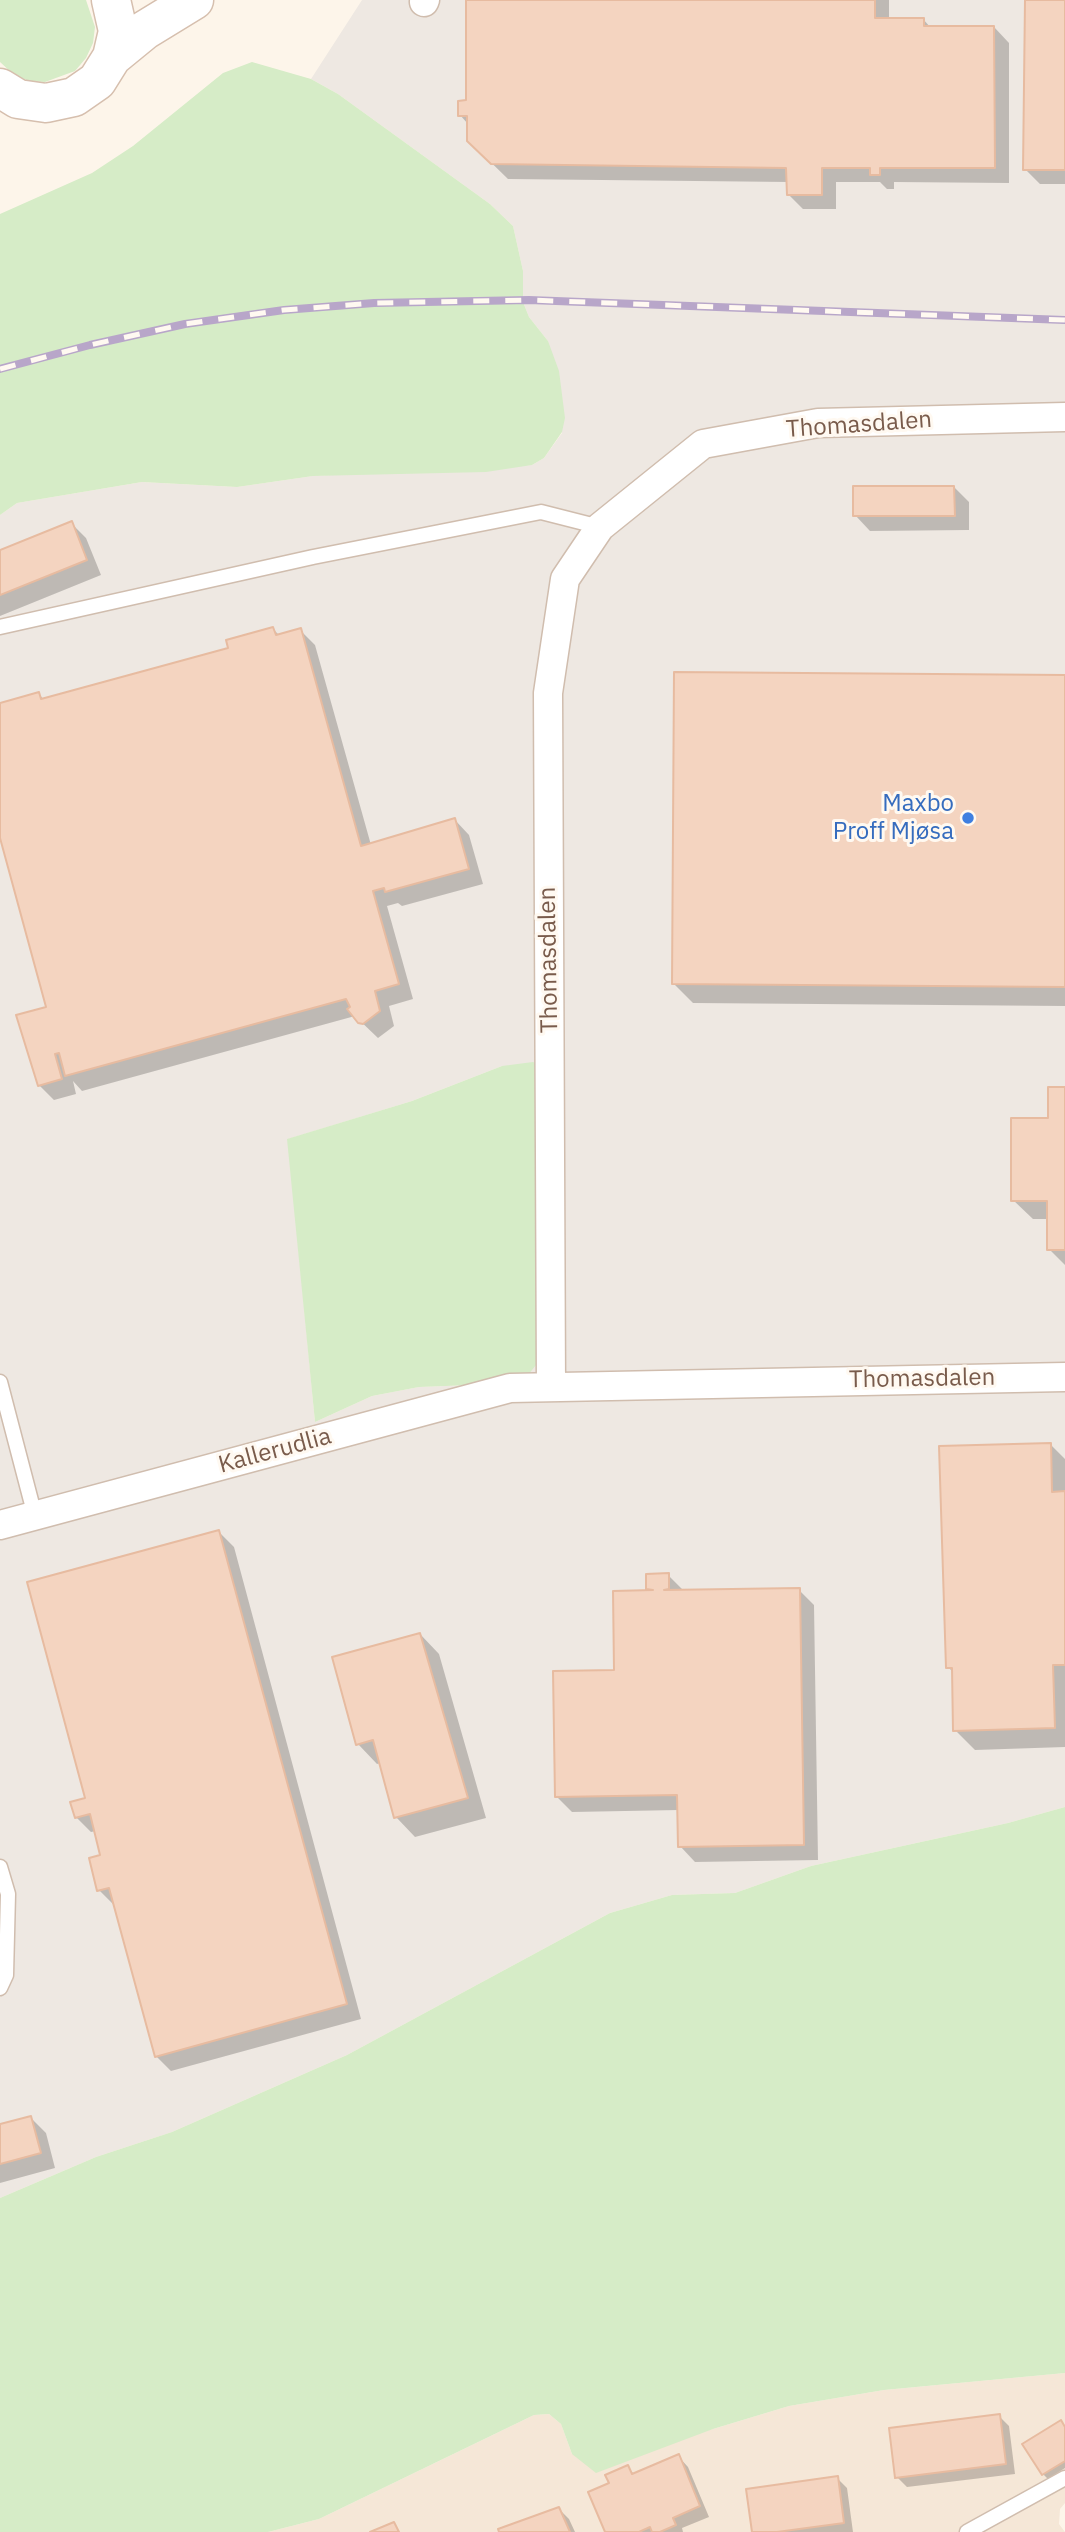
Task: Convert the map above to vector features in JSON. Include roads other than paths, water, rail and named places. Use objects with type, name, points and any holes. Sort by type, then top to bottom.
[{"type":"main road","points":[[6,96],[46,103],[74,97],[97,81],[112,57],[118,32],[111,0]]},
{"type":"main road","points":[[112,57],[145,30],[194,0]]},
{"type":"street","name":"Thomasdalen","points":[[1065,417],[818,423],[702,444],[600,527],[565,579],[548,693],[551,1386],[1065,1377]]},
{"type":"street","name":"Kallerudlia","points":[[0,1525],[510,1388],[551,1386]]},
{"type":"lane","points":[[0,627],[313,556],[541,512],[600,527]]},
{"type":"lane","points":[[0,1382],[34,1516]]},
{"type":"lane","points":[[0,1867],[8,1894],[6,1975],[0,1988]]},
{"type":"lane","points":[[967,2532],[1065,2478]]},
{"type":"railway","points":[[0,369],[185,324],[284,310],[374,303],[529,300],[1065,320]]},
{"type":"place","name":"Maxbo Proff Mjøsa","points":[[968,818]]}]
